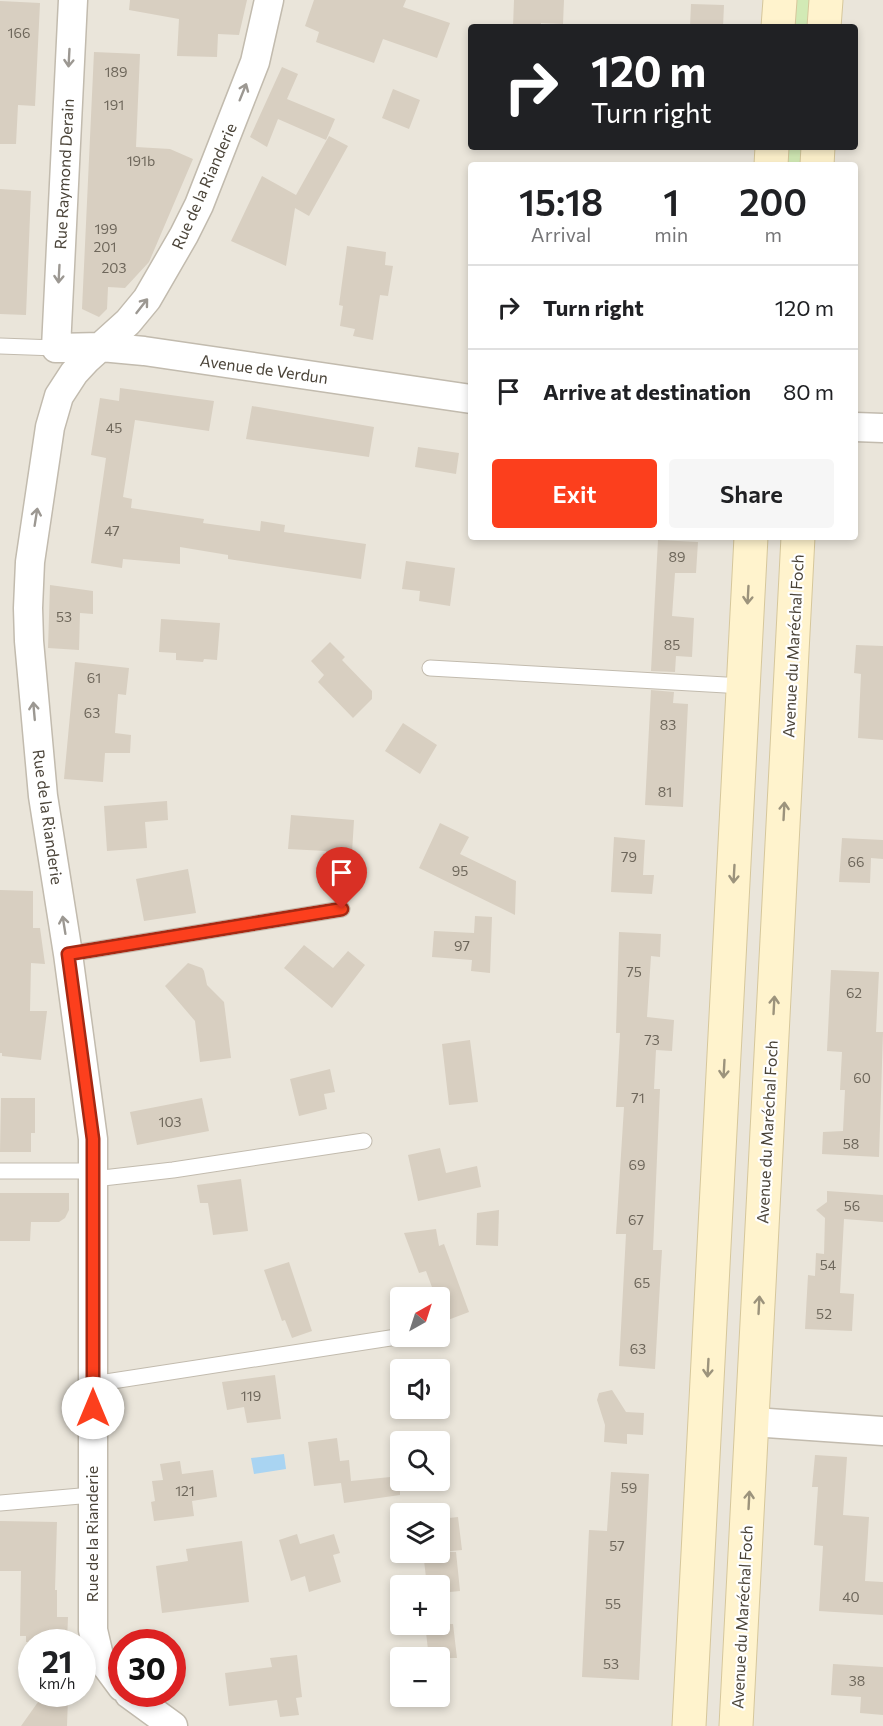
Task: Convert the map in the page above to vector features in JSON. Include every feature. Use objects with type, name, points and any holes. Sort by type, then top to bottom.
[{"type":"main road","points":[[778,24],[780,0]]},
{"type":"main road","points":[[824,24],[826,0]]},
{"type":"main road","points":[[689,1726],[751,540]]},
{"type":"main road","name":"Avenue du Maréchal Foch","points":[[736,1726],[798,540]]},
{"type":"street","name":"Rue Raymond Derain","points":[[56,348],[73,0]]},
{"type":"street","name":"Rue de la Rianderie","points":[[108,1670],[95,1644],[92,1607],[93,1139],[89,1096],[43,796],[31,672],[28,608],[32,542],[53,412],[74,374],[128,322],[147,299],[169,264],[199,205],[255,62],[269,0]]},
{"type":"street","name":"Avenue de Verdun","points":[[56,348],[101,347],[144,351],[468,399]]},
{"type":"street","points":[[858,427],[883,428]]},
{"type":"street","points":[[753,1422],[883,1431]]},
{"type":"street","points":[[147,1707],[173,1726]]},
{"type":"lane","points":[[0,346],[56,348]]},
{"type":"lane","points":[[430,668],[743,686]]},
{"type":"lane","points":[[68,954],[342,909]]},
{"type":"lane","points":[[0,1171],[94,1175],[173,1170],[364,1141]]},
{"type":"lane","points":[[93,1384],[390,1338]]},
{"type":"lane","points":[[0,1503],[93,1494]]},
{"type":"shaded area","points":[[0,0],[883,0],[883,1726],[0,1726]]},
{"type":"green space","points":[[787,0],[818,0],[817,24],[785,24]]},
{"type":"green space","points":[[779,150],[810,150],[809,162],[778,162]]},
{"type":"water","points":[[284,1454],[286,1469],[254,1474],[251,1458]]},
{"type":"building","points":[[130,0],[247,0],[239,35],[218,34],[217,57],[177,56],[179,19],[129,10]]},
{"type":"building","points":[[314,0],[406,0],[403,7],[450,23],[437,58],[383,39],[374,63],[316,42],[319,32],[305,26]]},
{"type":"building","points":[[514,0],[564,0],[563,24],[513,24]]},
{"type":"building","points":[[0,1],[40,3],[35,106],[18,105],[16,144],[0,144]]},
{"type":"building","points":[[691,4],[724,5],[723,24],[690,24]]},
{"type":"building","points":[[94,52],[140,54],[136,147],[170,149],[193,159],[149,262],[125,288],[108,287],[107,309],[99,317],[82,309]]},
{"type":"building","points":[[282,67],[298,74],[287,99],[335,119],[326,140],[278,119],[267,147],[250,137]]},
{"type":"building","points":[[393,89],[420,100],[409,129],[382,118]]},
{"type":"building","points":[[329,136],[348,146],[309,216],[295,208],[286,266],[231,241],[262,176],[296,195]]},
{"type":"building","points":[[0,189],[31,191],[26,315],[0,314]]},
{"type":"building","points":[[347,246],[386,252],[385,265],[393,266],[388,296],[380,295],[373,340],[353,336],[355,329],[340,326],[343,306],[339,305]]},
{"type":"building","points":[[120,388],[214,401],[209,431],[135,420],[123,497],[132,499],[131,508],[204,519],[203,523],[260,531],[261,521],[285,525],[284,532],[366,544],[361,579],[228,559],[228,555],[180,547],[180,564],[123,559],[122,568],[91,563],[106,458],[91,455],[100,398],[119,401]]},
{"type":"building","points":[[252,406],[374,427],[369,457],[246,439]]},
{"type":"building","points":[[418,447],[459,453],[456,474],[415,467]]},
{"type":"building","points":[[658,540],[698,542],[696,573],[675,573],[672,616],[694,618],[692,657],[676,656],[675,672],[651,671]]},
{"type":"building","points":[[406,561],[455,568],[450,606],[419,601],[420,591],[402,589]]},
{"type":"building","points":[[50,585],[93,591],[93,614],[80,613],[79,650],[48,648]]},
{"type":"building","points":[[161,619],[220,623],[217,660],[204,659],[203,662],[176,660],[176,653],[159,652]]},
{"type":"building","points":[[330,642],[345,657],[342,660],[372,691],[372,699],[353,718],[318,682],[324,675],[311,661]]},
{"type":"building","points":[[856,645],[883,646],[883,740],[858,738],[861,674],[854,673]]},
{"type":"building","points":[[75,662],[129,668],[126,695],[118,694],[115,733],[131,735],[130,753],[105,753],[103,782],[64,779]]},
{"type":"building","points":[[651,690],[674,692],[673,703],[688,704],[683,807],[645,805]]},
{"type":"building","points":[[403,723],[437,745],[420,774],[385,751]]},
{"type":"building","points":[[167,801],[168,820],[145,822],[147,848],[107,851],[104,806]]},
{"type":"building","points":[[291,815],[354,820],[351,869],[325,867],[326,851],[288,849]]},
{"type":"building","points":[[440,823],[469,837],[460,854],[516,881],[515,915],[419,868]]},
{"type":"building","points":[[614,837],[645,840],[643,875],[654,875],[652,894],[611,892]]},
{"type":"building","points":[[842,838],[883,840],[883,859],[871,858],[870,883],[839,882]]},
{"type":"building","points":[[188,869],[196,913],[144,921],[136,879]]},
{"type":"building","points":[[0,890],[33,891],[33,928],[40,928],[45,964],[31,963],[30,1011],[47,1011],[41,1060],[2,1056],[0,1053]]},
{"type":"building","points":[[475,916],[492,917],[490,973],[471,971],[472,960],[432,957],[434,931],[474,933]]},
{"type":"building","points":[[619,932],[661,934],[660,957],[651,956],[647,1017],[674,1020],[672,1051],[656,1050],[654,1089],[660,1089],[653,1250],[662,1250],[655,1369],[619,1366],[626,1234],[616,1234],[624,1107],[616,1107],[620,1033],[616,1033]]},
{"type":"building","points":[[304,945],[333,968],[348,951],[365,965],[332,1008],[284,968]]},
{"type":"building","points":[[188,963],[202,968],[207,985],[224,1002],[231,1058],[200,1062],[195,1021],[165,986]]},
{"type":"building","points":[[831,970],[879,972],[876,1032],[883,1032],[879,1157],[822,1154],[823,1132],[843,1131],[845,1090],[840,1090],[842,1052],[827,1051]]},
{"type":"building","points":[[470,1040],[478,1102],[449,1105],[442,1044]]},
{"type":"building","points":[[330,1069],[335,1092],[324,1094],[327,1109],[299,1116],[290,1079]]},
{"type":"building","points":[[1,1098],[35,1098],[35,1133],[31,1133],[31,1152],[0,1152]]},
{"type":"building","points":[[202,1098],[209,1131],[137,1145],[130,1112]]},
{"type":"building","points":[[440,1148],[446,1173],[477,1166],[481,1187],[418,1201],[408,1155]]},
{"type":"building","points":[[241,1179],[248,1231],[213,1235],[208,1203],[200,1203],[197,1185]]},
{"type":"building","points":[[827,1191],[883,1195],[883,1222],[844,1219],[840,1293],[854,1294],[852,1331],[805,1329],[808,1275],[815,1276],[816,1253],[824,1254],[825,1218],[816,1210],[827,1202]]},
{"type":"building","points":[[0,1193],[69,1193],[69,1210],[65,1218],[59,1222],[31,1222],[30,1241],[0,1241]]},
{"type":"building","points":[[499,1210],[498,1246],[476,1245],[477,1213]]},
{"type":"building","points":[[436,1229],[439,1246],[444,1244],[469,1312],[450,1319],[450,1287],[432,1287],[426,1271],[419,1273],[404,1233]]},
{"type":"building","points":[[289,1262],[312,1331],[292,1338],[285,1320],[282,1321],[264,1270]]},
{"type":"building","points":[[275,1375],[281,1419],[247,1423],[244,1407],[227,1410],[222,1382]]},
{"type":"building","points":[[612,1390],[626,1412],[644,1413],[643,1435],[627,1434],[627,1444],[604,1442],[605,1425],[597,1400],[599,1393]]},
{"type":"building","points":[[337,1438],[340,1461],[349,1460],[351,1481],[390,1477],[390,1491],[400,1491],[400,1495],[344,1503],[341,1483],[314,1486],[308,1442]]},
{"type":"building","points":[[815,1455],[847,1457],[843,1515],[869,1517],[865,1581],[883,1582],[883,1615],[819,1611],[823,1546],[814,1545],[818,1487],[812,1487]]},
{"type":"building","points":[[180,1461],[182,1474],[213,1470],[217,1497],[192,1501],[194,1516],[154,1521],[151,1502],[155,1501],[152,1481],[163,1480],[160,1464]]},
{"type":"building","points":[[611,1472],[649,1474],[639,1680],[582,1677],[589,1530],[607,1531]]},
{"type":"building","points":[[458,1517],[462,1550],[450,1551],[450,1518]]},
{"type":"building","points":[[0,1521],[57,1522],[55,1590],[57,1590],[57,1617],[68,1617],[68,1629],[20,1629],[21,1571],[0,1571]]},
{"type":"building","points":[[297,1534],[300,1544],[334,1534],[340,1553],[333,1555],[341,1582],[309,1592],[305,1576],[291,1581],[279,1540]]},
{"type":"building","points":[[242,1541],[249,1602],[162,1613],[156,1566],[188,1561],[186,1549]]},
{"type":"building","points":[[450,1552],[456,1552],[460,1591],[450,1592],[450,1575],[426,1575],[424,1563],[450,1563]]},
{"type":"building","points":[[450,1624],[453,1624],[457,1658],[450,1658],[450,1647],[428,1647],[426,1635],[450,1635]]},
{"type":"building","points":[[297,1655],[302,1697],[296,1698],[299,1715],[280,1717],[277,1700],[229,1706],[225,1673],[272,1667],[270,1658]]},
{"type":"building","points":[[833,1664],[883,1667],[883,1715],[860,1713],[861,1697],[831,1695]]},
{"type":"building","points":[[34,1707],[68,1707],[67,1726],[21,1726]]},
{"type":"route","points":[[93,1408],[93,1139],[68,954],[342,909]]}]
